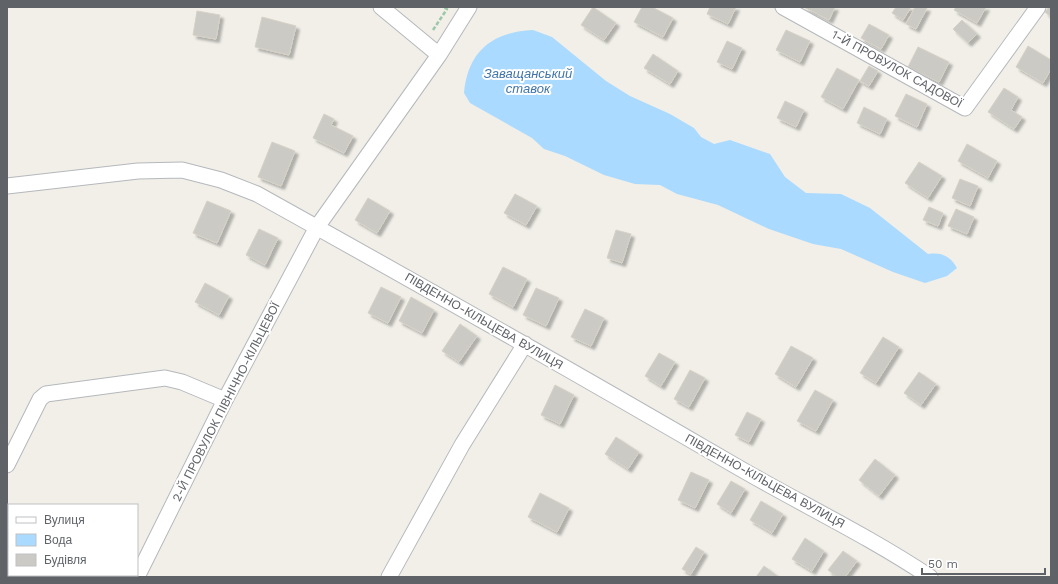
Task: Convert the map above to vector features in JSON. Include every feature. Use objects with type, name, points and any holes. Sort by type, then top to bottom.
[{"type":"street","points":[[381,7],[439,55]]},
{"type":"street","name":"2-Й ПРОВУЛОК ПІВНІЧНО-КІЛЬЦЕВОЇ","points":[[138,575],[225,400],[317,227],[439,55],[469,7]]},
{"type":"street","name":"1-Й ПРОВУЛОК САДОВОЇ","points":[[783,7],[965,108],[1038,7]]},
{"type":"street","name":"ПІВДЕННО-КІЛЬЦЕВА ВУЛИЦЯ","points":[[7,186],[138,171],[182,170],[220,180],[257,194],[524,344],[737,467],[898,556],[930,577]]},
{"type":"street","points":[[389,577],[462,445],[524,344]]},
{"type":"street","points":[[8,465],[40,399],[46,394],[165,378],[182,382],[225,400]]},
{"type":"path","points":[[424,42],[447,9],[443,7]]},
{"type":"water","name":"Заващанський ставок","points":[[533,30],[552,37],[606,81],[630,96],[670,114],[694,128],[701,137],[714,144],[730,140],[770,154],[785,177],[806,193],[841,194],[870,208],[928,254],[941,254],[951,260],[957,268],[947,276],[925,283],[893,272],[841,249],[813,244],[769,229],[718,205],[677,194],[660,185],[635,184],[604,175],[565,156],[544,149],[532,138],[470,103],[464,93],[466,78],[471,66],[477,55],[485,46],[505,35]]},
{"type":"building","points":[[593,7],[616,23],[604,40],[581,25]]},
{"type":"building","points":[[642,7],[652,7],[673,18],[663,37],[634,22]]},
{"type":"building","points":[[710,7],[736,7],[728,24],[707,14]]},
{"type":"building","points":[[804,7],[835,7],[829,20]]},
{"type":"building","points":[[896,7],[911,7],[903,20],[892,13]]},
{"type":"building","points":[[915,7],[927,8],[916,29],[906,24]]},
{"type":"building","points":[[956,7],[986,7],[977,23],[954,10]]},
{"type":"building","points":[[1049,7],[1051,7],[1051,17],[1045,12]]},
{"type":"building","points":[[197,11],[220,15],[216,39],[193,35]]},
{"type":"building","points":[[262,17],[296,26],[289,55],[255,47]]},
{"type":"building","points":[[962,20],[977,34],[968,43],[953,29]]},
{"type":"building","points":[[869,24],[889,35],[881,49],[861,38]]},
{"type":"building","points":[[786,30],[810,41],[800,62],[776,50]]},
{"type":"building","points":[[727,41],[742,48],[732,69],[717,62]]},
{"type":"building","points":[[1028,46],[1051,60],[1051,69],[1043,83],[1016,67]]},
{"type":"building","points":[[918,47],[949,62],[939,82],[908,67]]},
{"type":"building","points":[[653,54],[678,71],[670,84],[644,68]]},
{"type":"building","points":[[869,66],[878,71],[869,86],[860,81]]},
{"type":"building","points":[[837,68],[859,80],[843,109],[821,97]]},
{"type":"building","points":[[1004,88],[1018,97],[1011,110],[1022,117],[1014,129],[988,112]]},
{"type":"building","points":[[906,94],[927,104],[917,127],[895,116]]},
{"type":"building","points":[[785,101],[804,110],[796,127],[777,118]]},
{"type":"building","points":[[864,107],[887,119],[880,134],[857,123]]},
{"type":"building","points":[[324,114],[334,119],[331,125],[353,136],[344,153],[313,138]]},
{"type":"building","points":[[272,142],[295,151],[281,186],[258,177]]},
{"type":"building","points":[[967,144],[997,161],[988,178],[958,161]]},
{"type":"building","points":[[919,162],[942,176],[928,198],[905,183]]},
{"type":"building","points":[[960,179],[978,186],[970,206],[952,198]]},
{"type":"building","points":[[515,194],[537,206],[526,225],[504,213]]},
{"type":"building","points":[[368,198],[390,211],[377,233],[355,220]]},
{"type":"building","points":[[207,201],[231,211],[217,243],[193,233]]},
{"type":"building","points":[[929,207],[943,213],[938,226],[923,220]]},
{"type":"building","points":[[956,209],[974,217],[967,234],[948,226]]},
{"type":"building","points":[[259,229],[278,238],[265,265],[246,255]]},
{"type":"building","points":[[616,230],[631,234],[622,263],[607,258]]},
{"type":"building","points":[[503,267],[527,279],[513,307],[489,294]]},
{"type":"building","points":[[205,283],[229,296],[219,315],[195,302]]},
{"type":"building","points":[[381,287],[401,297],[388,323],[368,313]]},
{"type":"building","points":[[536,288],[559,298],[546,326],[523,315]]},
{"type":"building","points":[[411,297],[434,310],[422,333],[399,321]]},
{"type":"building","points":[[585,309],[604,318],[591,346],[571,337]]},
{"type":"building","points":[[460,324],[477,336],[459,362],[442,351]]},
{"type":"building","points":[[883,337],[899,347],[876,383],[860,373]]},
{"type":"building","points":[[791,346],[813,358],[796,387],[775,374]]},
{"type":"building","points":[[659,353],[675,362],[661,386],[645,376]]},
{"type":"building","points":[[690,370],[705,378],[689,407],[674,399]]},
{"type":"building","points":[[919,372],[936,384],[921,405],[904,393]]},
{"type":"building","points":[[555,385],[574,395],[560,424],[541,415]]},
{"type":"building","points":[[815,390],[833,400],[816,431],[797,421]]},
{"type":"building","points":[[747,412],[761,419],[749,442],[735,435]]},
{"type":"building","points":[[616,437],[639,452],[628,469],[605,454]]},
{"type":"building","points":[[875,459],[895,475],[879,496],[859,480]]},
{"type":"building","points":[[691,472],[709,480],[695,508],[678,500]]},
{"type":"building","points":[[731,481],[745,489],[731,513],[717,504]]},
{"type":"building","points":[[540,493],[569,508],[557,532],[528,517]]},
{"type":"building","points":[[761,501],[783,514],[772,533],[750,520]]},
{"type":"building","points":[[805,538],[824,551],[812,571],[792,559]]},
{"type":"building","points":[[696,547],[704,552],[691,574],[682,569]]},
{"type":"building","points":[[843,551],[857,561],[845,577],[837,577],[828,570]]},
{"type":"building","points":[[764,566],[779,577],[756,577]]}]
